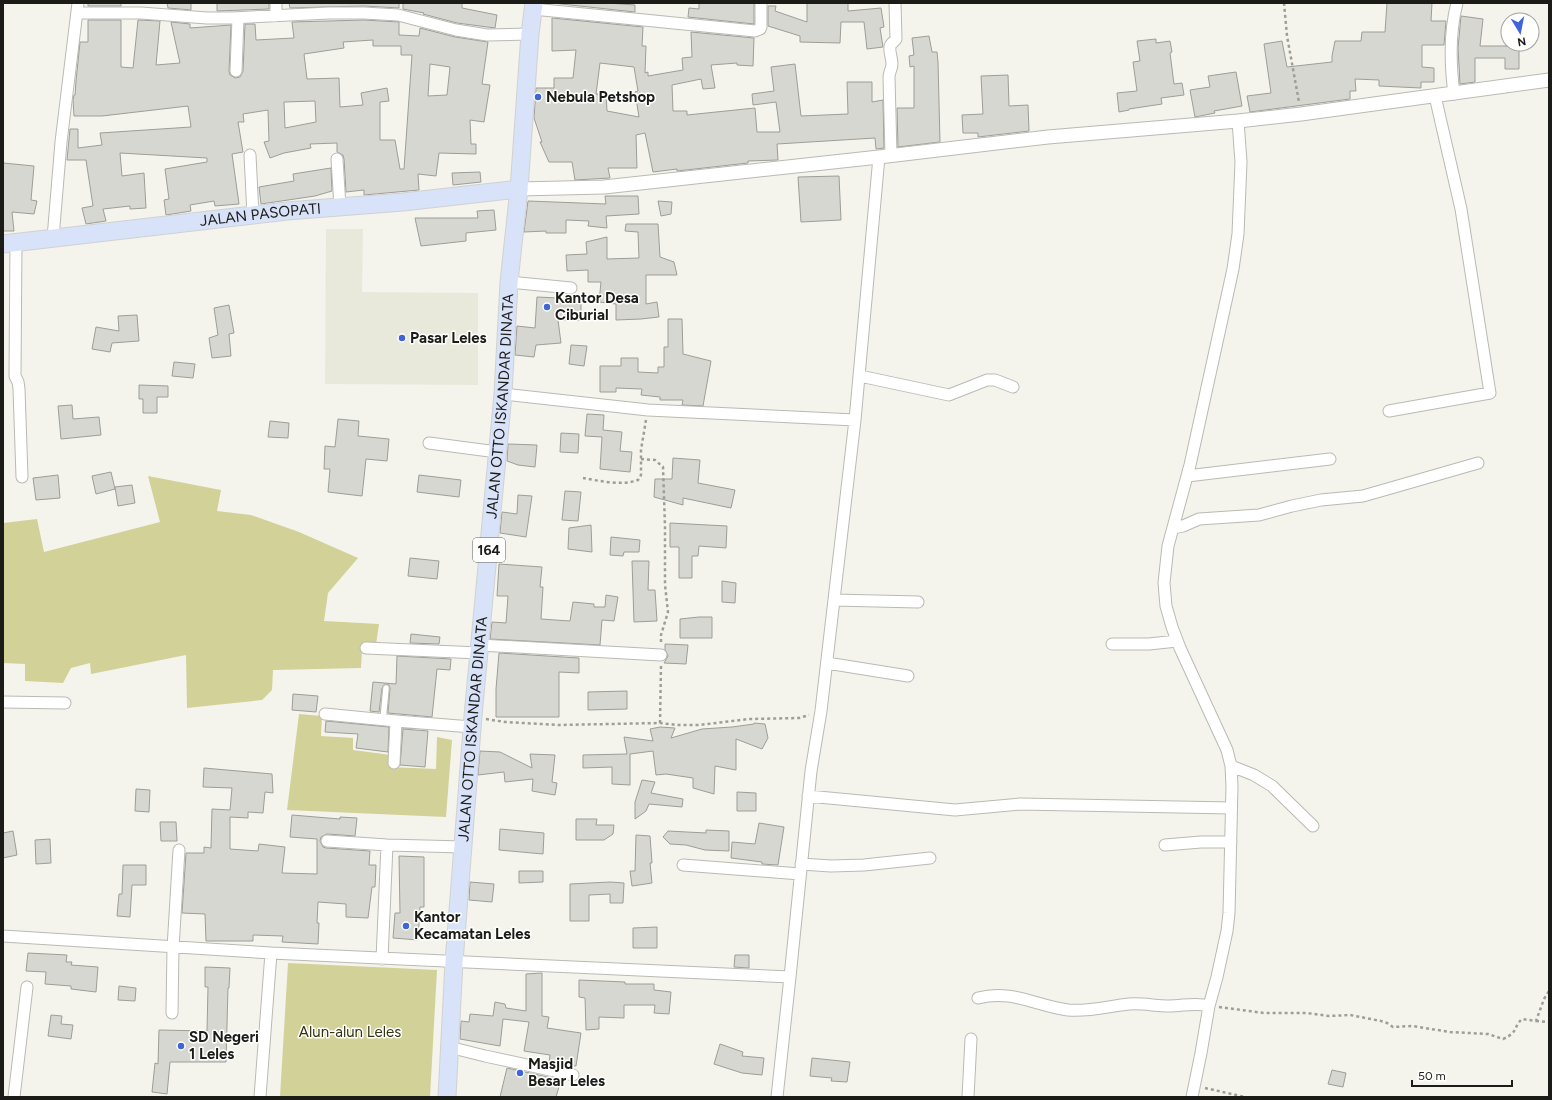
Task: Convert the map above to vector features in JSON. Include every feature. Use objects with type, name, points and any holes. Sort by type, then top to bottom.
[{"type":"main road","name":"JALAN OTTO ISKANDAR DINATA","points":[[447,1097],[454,962],[463,846],[502,394],[509,282],[519,189],[533,6]]},
{"type":"main road","name":"JALAN PASOPATI","points":[[9,243],[253,215],[403,202],[519,189]]},
{"type":"street","points":[[276,3],[276,16]]},
{"type":"street","points":[[533,6],[755,31],[761,27],[761,3]]},
{"type":"street","points":[[777,1097],[808,796],[827,663],[885,156],[889,77],[892,62],[890,44],[896,39],[895,3]]},
{"type":"street","points":[[1454,94],[1450,67],[1450,50],[1453,21],[1457,3]]},
{"type":"street","points":[[53,238],[61,142],[77,8],[207,18],[364,13],[398,15],[422,23],[488,35],[530,34]]},
{"type":"street","points":[[236,71],[238,18]]},
{"type":"street","points":[[519,189],[604,187],[1048,137],[1238,121],[1454,94],[1549,80]]},
{"type":"street","points":[[1389,411],[1490,393],[1462,210],[1435,96]]},
{"type":"street","points":[[1192,1097],[1209,1006],[1227,931],[1231,842],[1231,766],[1223,739],[1177,641],[1166,606],[1164,588],[1165,564],[1187,476],[1233,269],[1238,234],[1241,162],[1238,121]]},
{"type":"street","points":[[250,155],[253,215]]},
{"type":"street","points":[[338,159],[340,207]]},
{"type":"street","points":[[9,243],[15,376],[19,389],[22,477]]},
{"type":"street","points":[[509,282],[571,288]]},
{"type":"street","points":[[860,376],[949,395],[988,380],[995,380],[1013,387]]},
{"type":"street","points":[[502,394],[648,410],[855,420]]},
{"type":"street","points":[[429,443],[497,452]]},
{"type":"street","points":[[1187,476],[1330,459]]},
{"type":"street","points":[[1173,528],[1183,526],[1199,519],[1259,515],[1321,500],[1363,496],[1478,463]]},
{"type":"street","points":[[834,600],[918,602]]},
{"type":"street","points":[[1112,644],[1149,644],[1177,641]]},
{"type":"street","points":[[366,648],[480,649],[661,655]]},
{"type":"street","points":[[827,663],[908,676]]},
{"type":"street","points":[[3,702],[65,703]]},
{"type":"street","points":[[325,714],[396,721],[473,721]]},
{"type":"street","points":[[394,763],[396,721]]},
{"type":"street","points":[[1231,766],[1254,775],[1272,786],[1313,826]]},
{"type":"street","points":[[808,796],[955,810],[1020,804],[1231,808]]},
{"type":"street","points":[[326,841],[387,845],[463,846]]},
{"type":"street","points":[[1165,845],[1201,842],[1231,842]]},
{"type":"street","points":[[382,959],[387,845]]},
{"type":"street","points":[[172,1013],[173,948],[179,850]]},
{"type":"street","points":[[683,866],[801,869],[864,865],[930,858]]},
{"type":"street","points":[[3,936],[173,948],[382,959],[790,977]]},
{"type":"street","points":[[260,1097],[271,953]]},
{"type":"street","points":[[14,1097],[27,987]]},
{"type":"street","points":[[978,998],[1003,994],[1067,1010],[1139,1004],[1170,1006],[1200,1004],[1209,1006]]},
{"type":"street","points":[[968,1097],[971,1039]]},
{"type":"street","points":[[449,1047],[573,1075]]},
{"type":"lane","points":[[383,720],[386,688]]},
{"type":"path","points":[[1284,3],[1287,36],[1301,114]]},
{"type":"path","points":[[583,478],[600,481],[632,482],[638,480],[641,475],[641,450],[648,410]]},
{"type":"path","points":[[641,459],[655,460],[663,467],[665,585],[668,612],[662,635],[660,723]]},
{"type":"path","points":[[473,721],[559,725],[660,723],[699,725],[749,719],[799,718],[821,711]]},
{"type":"path","points":[[1536,1021],[1544,999],[1549,991]]},
{"type":"path","points":[[1209,1006],[1264,1013],[1307,1012],[1329,1016],[1350,1015],[1380,1021],[1393,1027],[1412,1026],[1450,1032],[1488,1034],[1503,1039],[1511,1035],[1516,1030],[1518,1023],[1522,1019],[1549,1022]]},
{"type":"path","points":[[1194,1086],[1245,1097]]},
{"type":"shaded area","name":"Pasar Leles","points":[[326,229],[363,229],[362,292],[478,293],[478,385],[325,384]]},
{"type":"green space","points":[[148,476],[221,490],[217,511],[251,515],[299,532],[358,558],[328,593],[324,621],[379,624],[375,652],[362,650],[361,668],[273,670],[272,690],[262,700],[187,708],[186,655],[91,674],[90,663],[71,668],[63,683],[25,681],[25,664],[3,663],[3,523],[37,519],[44,552],[160,522]]},
{"type":"green space","points":[[299,714],[322,716],[321,736],[353,738],[353,750],[391,755],[389,767],[436,769],[437,737],[452,740],[446,817],[287,810]]},
{"type":"green space","name":"Alun-alun Leles","points":[[288,963],[437,970],[430,1097],[280,1097]]},
{"type":"building","points":[[88,3],[121,3],[121,6],[88,6]]},
{"type":"building","points":[[167,3],[191,3],[191,10],[168,8]]},
{"type":"building","points":[[217,3],[269,3],[269,9],[217,11]]},
{"type":"building","points":[[289,3],[399,3],[399,8],[364,6],[290,8]]},
{"type":"building","points":[[403,3],[462,3],[462,8],[497,15],[495,28],[457,23],[423,14],[424,13],[403,9]]},
{"type":"building","points":[[552,3],[607,3],[635,5],[635,12]]},
{"type":"building","points":[[699,3],[754,3],[754,24],[688,17],[689,8],[699,9]]},
{"type":"building","points":[[807,3],[848,3],[848,11],[881,8],[884,27],[880,28],[883,47],[867,49],[864,22],[841,22],[840,43],[800,42],[800,36],[768,26],[768,6],[776,6],[775,11],[807,22]]},
{"type":"building","points":[[1387,3],[1432,3],[1431,21],[1446,21],[1444,45],[1422,45],[1422,67],[1434,68],[1434,82],[1421,82],[1421,88],[1379,86],[1379,80],[1355,79],[1356,91],[1350,91],[1350,99],[1250,112],[1247,96],[1271,93],[1264,44],[1282,41],[1287,67],[1332,62],[1335,41],[1361,41],[1362,32],[1385,32]]},
{"type":"building","points":[[1461,16],[1483,19],[1480,46],[1500,46],[1500,52],[1519,52],[1519,69],[1505,69],[1505,58],[1475,58],[1475,82],[1460,84],[1458,48]]},
{"type":"building","points":[[552,18],[643,27],[642,46],[646,46],[645,73],[648,72],[648,76],[683,70],[682,58],[692,57],[691,32],[754,38],[753,66],[737,65],[737,63],[711,65],[715,88],[703,89],[701,79],[672,85],[673,111],[687,111],[687,115],[755,108],[757,132],[780,132],[776,102],[753,105],[752,94],[774,91],[771,67],[795,64],[801,116],[848,114],[847,82],[872,82],[872,102],[883,100],[884,148],[876,149],[875,138],[777,144],[778,160],[748,161],[748,163],[677,171],[677,169],[653,172],[645,133],[636,135],[637,168],[608,168],[610,178],[575,180],[572,162],[549,162],[540,142],[542,142],[534,118],[536,88],[554,88],[554,78],[573,78],[576,50],[552,51]],"holes":[[[600,63],[634,67],[638,91],[635,92],[639,117],[607,111],[606,94],[596,94]]]},
{"type":"building","points":[[88,20],[121,20],[121,67],[133,68],[138,20],[160,21],[156,65],[180,63],[171,22],[190,24],[190,28],[231,25],[229,71],[230,75],[235,78],[240,77],[243,71],[245,24],[255,24],[256,40],[294,38],[292,22],[364,20],[399,22],[399,35],[419,36],[420,28],[455,37],[488,42],[482,84],[490,85],[484,122],[470,120],[471,144],[476,144],[476,154],[439,153],[436,176],[418,174],[419,190],[364,195],[364,190],[346,192],[344,159],[343,155],[337,152],[337,143],[310,144],[311,148],[284,153],[270,158],[264,142],[269,141],[268,110],[243,114],[244,122],[238,122],[243,152],[232,154],[239,204],[215,206],[214,201],[190,205],[191,211],[166,215],[164,200],[169,199],[165,169],[207,162],[207,158],[120,153],[122,176],[144,173],[146,208],[130,209],[130,206],[103,209],[106,221],[86,224],[82,208],[93,206],[86,160],[67,160],[70,129],[78,129],[78,148],[102,145],[100,133],[191,127],[188,106],[102,116],[74,116],[73,100],[75,95],[80,42],[88,42]],"holes":[[[373,40],[373,46],[401,46],[401,55],[412,55],[404,169],[400,169],[395,140],[380,140],[380,102],[389,101],[387,88],[361,93],[363,105],[340,107],[339,78],[307,79],[304,54],[344,48],[343,42]],[[430,64],[450,67],[447,95],[428,96]],[[315,101],[316,122],[285,128],[284,102]]]},
{"type":"building","points":[[929,36],[932,52],[937,52],[940,142],[898,147],[897,108],[914,108],[914,66],[910,67],[909,56],[914,55],[912,38]]},
{"type":"building","points":[[1156,39],[1156,43],[1170,41],[1174,84],[1182,83],[1184,95],[1161,98],[1162,104],[1119,112],[1117,93],[1137,91],[1133,62],[1140,61],[1137,41]]},
{"type":"building","points":[[1236,72],[1242,106],[1214,111],[1215,113],[1195,117],[1190,90],[1210,87],[1208,76]]},
{"type":"building","points":[[1008,75],[1009,106],[1028,105],[1029,131],[978,137],[978,133],[963,133],[962,115],[983,114],[981,76]]},
{"type":"building","points":[[3,163],[34,166],[31,200],[37,201],[34,214],[12,212],[14,231],[3,231]]},
{"type":"building","points":[[331,168],[332,191],[315,196],[261,204],[259,187],[294,181],[293,174]]},
{"type":"building","points":[[480,172],[481,182],[453,185],[452,173]]},
{"type":"building","points":[[839,176],[841,220],[801,222],[798,177]]},
{"type":"building","points":[[605,196],[638,196],[639,214],[606,216],[607,228],[588,226],[589,221],[566,220],[566,233],[546,233],[546,231],[524,232],[528,201],[606,204]]},
{"type":"building","points":[[658,201],[672,202],[671,214],[661,216]]},
{"type":"building","points":[[494,210],[496,230],[466,233],[466,241],[421,246],[415,218],[478,218],[477,211]]},
{"type":"building","points":[[626,224],[658,224],[660,257],[674,262],[677,275],[646,275],[646,304],[657,302],[659,317],[616,320],[616,304],[599,302],[601,282],[588,282],[588,270],[567,271],[566,255],[587,254],[586,242],[607,237],[607,259],[639,258],[638,232],[625,231]]},
{"type":"building","points":[[537,297],[558,298],[558,303],[581,304],[581,320],[558,320],[561,343],[536,345],[534,357],[515,355],[517,326],[535,328]]},
{"type":"building","points":[[229,305],[234,333],[229,334],[231,356],[212,358],[209,338],[218,335],[214,308]]},
{"type":"building","points":[[137,315],[139,341],[112,343],[110,352],[92,349],[96,327],[119,331],[118,316]]},
{"type":"building","points":[[668,319],[682,319],[683,354],[711,361],[703,406],[682,405],[683,400],[660,400],[660,397],[641,395],[642,389],[616,388],[616,392],[600,392],[600,366],[621,366],[621,358],[638,358],[638,372],[658,373],[658,367],[664,367],[664,347],[668,347]]},
{"type":"building","points":[[571,345],[587,346],[584,366],[569,364]]},
{"type":"building","points":[[174,362],[195,364],[193,378],[172,376]]},
{"type":"building","points":[[139,385],[168,386],[168,397],[157,397],[157,413],[143,413],[143,399],[139,399]]},
{"type":"building","points":[[72,405],[73,419],[99,417],[101,435],[61,439],[58,406]]},
{"type":"building","points":[[587,414],[604,415],[603,430],[622,432],[620,451],[632,452],[630,472],[600,469],[602,437],[585,436]]},
{"type":"building","points":[[338,419],[359,421],[358,436],[389,439],[387,461],[366,459],[362,496],[328,492],[330,469],[324,469],[325,446],[335,447]]},
{"type":"building","points":[[270,421],[289,423],[288,438],[268,437]]},
{"type":"building","points":[[561,433],[579,434],[578,453],[560,452]]},
{"type":"building","points":[[508,444],[537,445],[535,467],[518,465],[507,461]]},
{"type":"building","points":[[673,458],[700,460],[698,483],[735,490],[731,508],[683,498],[683,505],[654,497],[655,479],[672,479]]},
{"type":"building","points":[[111,472],[115,489],[96,494],[92,476]]},
{"type":"building","points":[[58,475],[60,498],[36,500],[33,478]]},
{"type":"building","points":[[419,475],[461,480],[459,497],[417,492]]},
{"type":"building","points":[[132,485],[135,503],[118,506],[115,487]]},
{"type":"building","points":[[565,491],[581,492],[578,521],[562,520]]},
{"type":"building","points":[[518,495],[532,496],[526,537],[500,533],[502,512],[517,514]]},
{"type":"building","points":[[670,523],[727,526],[726,548],[699,546],[698,556],[692,556],[692,578],[679,578],[679,547],[670,547]]},
{"type":"building","points":[[591,525],[592,552],[568,549],[569,528]]},
{"type":"building","points":[[611,537],[640,540],[639,552],[624,552],[623,556],[610,555]]},
{"type":"building","points":[[410,558],[439,561],[437,579],[408,576]]},
{"type":"building","points":[[632,561],[649,561],[648,590],[655,590],[657,621],[634,622]]},
{"type":"building","points":[[499,564],[542,567],[540,587],[543,587],[541,619],[570,621],[573,602],[594,604],[594,607],[605,607],[606,595],[618,597],[614,621],[602,620],[600,645],[490,639],[492,622],[506,623],[508,596],[497,596]]},
{"type":"building","points":[[722,581],[736,583],[735,603],[722,602]]},
{"type":"building","points":[[712,617],[712,638],[680,638],[680,619]]},
{"type":"building","points":[[411,634],[440,637],[439,644],[410,643]]},
{"type":"building","points":[[665,644],[688,645],[686,664],[664,663],[668,656],[665,649]]},
{"type":"building","points":[[499,653],[579,658],[579,673],[559,672],[559,717],[496,717],[496,689]]},
{"type":"building","points":[[397,656],[451,659],[450,670],[437,669],[432,717],[388,713],[390,688],[389,685],[386,684],[382,688],[379,712],[370,711],[373,682],[396,684]]},
{"type":"building","points":[[627,691],[627,709],[588,710],[588,692]]},
{"type":"building","points":[[293,694],[318,696],[316,712],[292,710]]},
{"type":"building","points":[[326,721],[389,727],[388,752],[356,748],[358,734],[325,732]]},
{"type":"building","points":[[754,723],[765,724],[768,738],[762,749],[736,739],[736,770],[715,766],[714,794],[693,788],[693,778],[666,774],[656,775],[653,751],[630,754],[630,785],[612,784],[612,767],[583,768],[583,755],[627,754],[624,737],[653,741],[650,729],[660,727],[675,728],[671,738],[702,729],[732,727]]},
{"type":"building","points":[[403,729],[428,731],[425,767],[400,765]]},
{"type":"building","points":[[480,751],[500,752],[532,768],[530,754],[555,755],[552,782],[557,783],[555,795],[532,791],[533,779],[505,782],[504,772],[478,775]]},
{"type":"building","points":[[204,768],[272,774],[273,793],[265,792],[263,813],[248,812],[248,818],[230,817],[230,849],[258,851],[259,844],[285,847],[282,873],[317,874],[317,839],[290,837],[292,815],[340,819],[340,817],[357,818],[355,836],[327,834],[321,837],[320,841],[323,847],[326,848],[370,851],[369,865],[376,865],[375,887],[372,887],[368,918],[346,917],[346,904],[318,902],[318,944],[282,942],[283,936],[253,935],[253,941],[206,941],[205,914],[182,913],[186,853],[204,853],[204,847],[211,848],[212,809],[230,810],[232,788],[203,787]]},
{"type":"building","points":[[642,780],[655,782],[651,793],[683,799],[682,807],[649,804],[646,811],[635,819],[635,802]]},
{"type":"building","points":[[136,789],[150,790],[149,812],[135,811]]},
{"type":"building","points":[[737,792],[756,793],[756,811],[737,811]]},
{"type":"building","points":[[576,819],[597,819],[596,825],[614,825],[613,834],[604,840],[576,840]]},
{"type":"building","points":[[160,822],[176,822],[177,841],[161,841]]},
{"type":"building","points":[[759,823],[784,827],[778,865],[762,864],[762,862],[731,858],[732,842],[755,844]]},
{"type":"building","points":[[500,829],[544,833],[543,854],[499,850]]},
{"type":"building","points":[[706,830],[729,831],[729,851],[705,850],[686,845],[670,844],[663,837],[668,831],[706,833]]},
{"type":"building","points":[[13,831],[17,855],[3,858],[3,833]]},
{"type":"building","points":[[636,835],[650,836],[652,883],[632,886],[630,871],[635,871]]},
{"type":"building","points":[[50,839],[51,863],[36,864],[35,840]]},
{"type":"building","points":[[399,856],[424,857],[424,907],[420,907],[418,940],[393,938],[395,913],[400,913]]},
{"type":"building","points":[[123,865],[146,865],[146,885],[132,885],[130,917],[117,916],[119,894],[122,894]]},
{"type":"building","points":[[519,871],[543,871],[543,882],[519,883]]},
{"type":"building","points":[[470,882],[494,884],[492,902],[469,900]]},
{"type":"building","points":[[610,882],[624,883],[623,903],[610,903],[610,894],[589,895],[589,921],[570,921],[570,884]]},
{"type":"building","points":[[657,927],[657,948],[633,948],[633,928]]},
{"type":"building","points":[[28,953],[67,955],[66,962],[72,962],[71,965],[98,967],[96,992],[71,989],[71,986],[45,984],[46,972],[26,971]]},
{"type":"building","points":[[735,955],[749,955],[749,968],[734,967]]},
{"type":"building","points":[[205,967],[230,968],[226,1062],[170,1062],[167,1094],[152,1092],[155,1063],[158,1064],[159,1030],[207,1031],[208,987],[205,987]]},
{"type":"building","points":[[542,973],[542,1016],[549,1017],[547,1028],[581,1033],[576,1066],[565,1066],[549,1063],[550,1055],[524,1051],[529,1022],[503,1019],[500,1046],[460,1039],[461,1021],[469,1022],[470,1014],[493,1016],[495,1002],[505,1004],[506,1008],[526,1011],[526,974]]},
{"type":"building","points":[[579,980],[625,982],[625,984],[654,984],[654,990],[671,992],[669,1014],[654,1013],[655,1005],[624,1005],[624,1018],[599,1017],[599,1029],[586,1030],[585,998],[579,997]]},
{"type":"building","points":[[119,986],[136,988],[135,1001],[118,1000]]},
{"type":"building","points":[[51,1015],[62,1016],[61,1024],[73,1025],[71,1039],[48,1036]]},
{"type":"building","points":[[720,1044],[743,1052],[742,1056],[764,1058],[762,1075],[742,1073],[714,1064]]},
{"type":"building","points":[[812,1058],[850,1062],[847,1082],[831,1081],[832,1078],[810,1076]]},
{"type":"building","name":"Masjid Besar Leles","points":[[507,1068],[561,1080],[556,1097],[500,1097]]},
{"type":"building","points":[[1332,1070],[1346,1073],[1343,1087],[1328,1084]]},
{"type":"place","name":"Nebula Petshop","points":[[538,97]]},
{"type":"place","name":"Kantor Desa Ciburial","points":[[547,307]]},
{"type":"place","name":"Pasar Leles","points":[[402,338]]},
{"type":"place","name":"Kantor Kecamatan Leles","points":[[406,926]]},
{"type":"place","name":"SD Negeri 1 Leles","points":[[181,1046]]},
{"type":"place","name":"Masjid Besar Leles","points":[[520,1073]]}]
